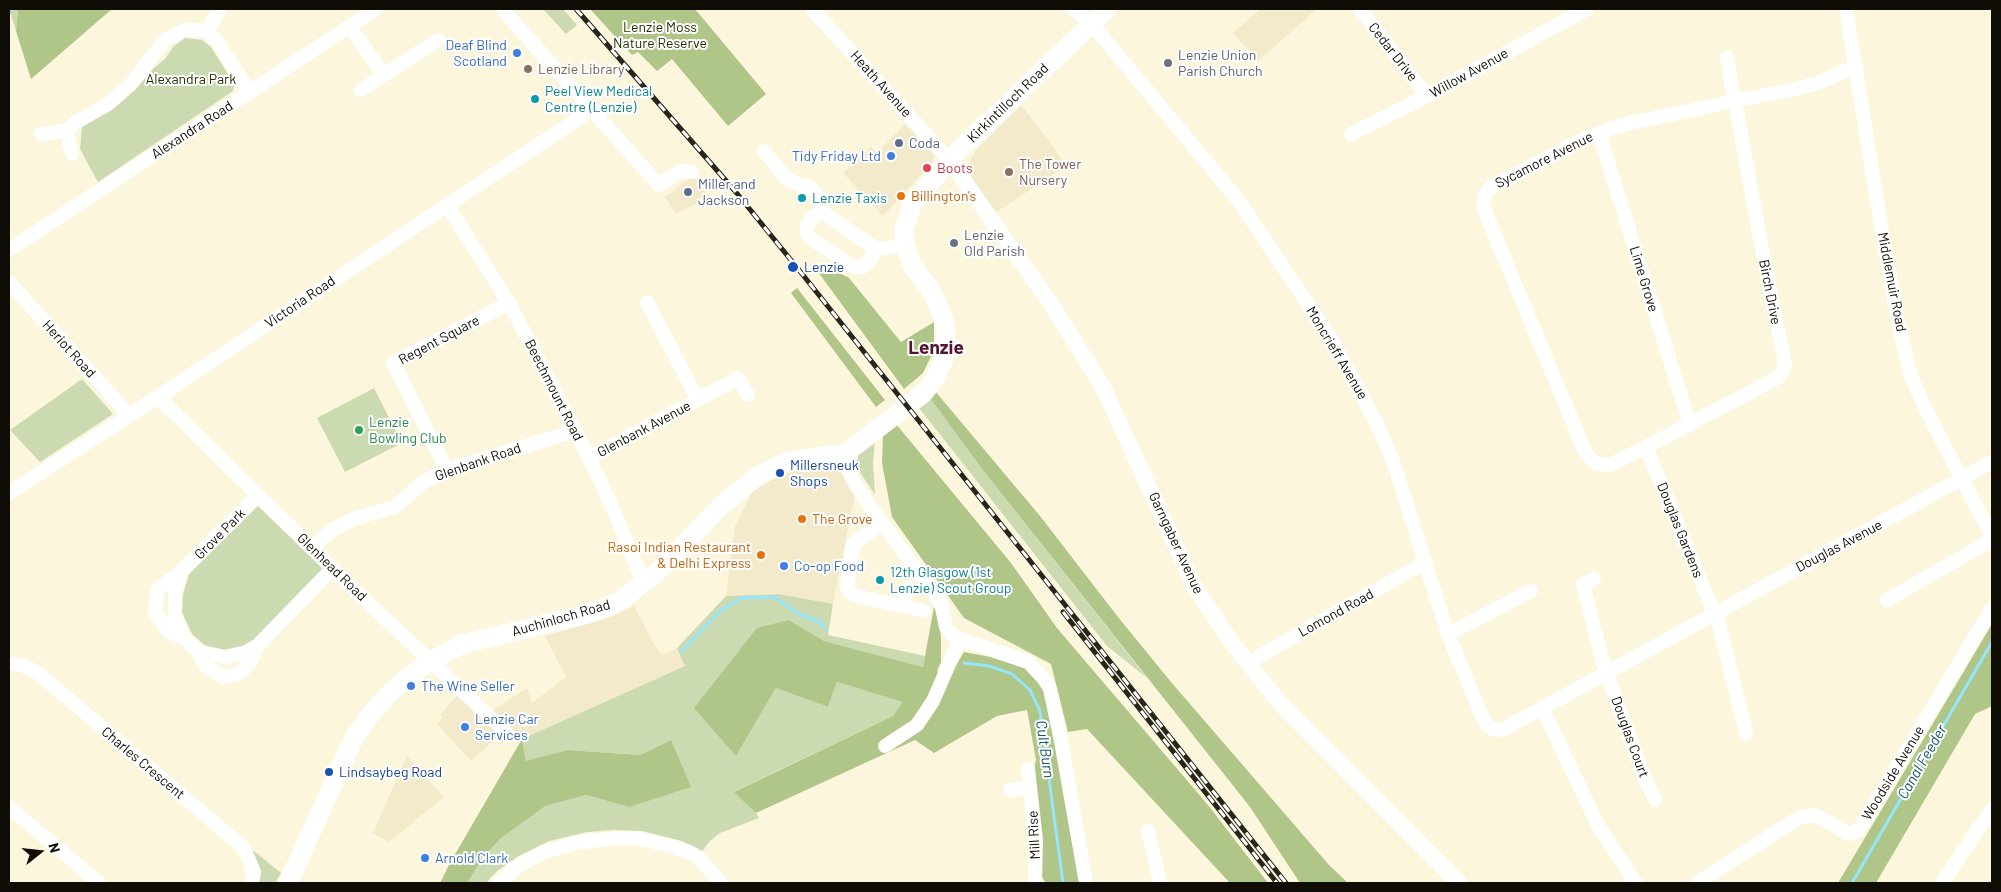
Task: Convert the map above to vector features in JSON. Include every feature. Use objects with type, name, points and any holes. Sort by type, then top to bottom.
[{"type":"main road","name":"Kirkintilloch Road","points":[[842,456],[923,394],[935,379],[944,359],[946,339],[944,320],[932,292],[912,265],[905,244],[904,229],[913,203],[950,161],[1107,9]]},
{"type":"main road","name":"Auchinloch Road","points":[[288,883],[354,738],[387,696],[409,676],[430,661],[463,644],[587,614],[619,602],[644,584],[722,505],[757,476],[788,461],[831,455],[842,456]]},
{"type":"street","points":[[207,32],[220,9]]},
{"type":"street","name":"Alexandra Road","points":[[9,250],[376,9]]},
{"type":"street","points":[[502,9],[659,185],[680,170],[692,172]]},
{"type":"street","name":"Heath Avenue","points":[[812,9],[950,161]]},
{"type":"street","name":"Moncrieff Avenue","points":[[1073,9],[1091,23],[1239,201],[1332,340],[1377,424],[1393,461],[1448,634],[1479,709],[1488,726],[1495,730]]},
{"type":"street","name":"Cedar Drive","points":[[1360,9],[1427,96]]},
{"type":"street","name":"Willow Avenue","points":[[1351,134],[1427,96],[1587,9]]},
{"type":"street","name":"Middlemuir Road","points":[[1846,9],[1882,232],[1898,321],[1911,376],[1924,406],[1992,539]]},
{"type":"street","points":[[350,27],[384,75]]},
{"type":"street","points":[[41,134],[66,131],[78,121],[108,104],[131,84],[166,39],[185,30],[207,32],[216,40],[250,92]]},
{"type":"street","points":[[360,90],[438,40]]},
{"type":"street","name":"Birch Drive","points":[[1646,448],[1779,377],[1785,364],[1769,290],[1727,57]]},
{"type":"street","name":"Sycamore Avenue","points":[[1646,448],[1610,465],[1597,464],[1586,454],[1483,207],[1485,195],[1490,188],[1599,132],[1631,123],[1818,83],[1856,66]]},
{"type":"street","name":"Victoria Road","points":[[9,493],[158,397],[591,110]]},
{"type":"street","points":[[66,131],[72,154]]},
{"type":"street","name":"Lime Grove","points":[[1599,132],[1690,425]]},
{"type":"street","points":[[764,151],[785,176],[810,187],[818,197],[820,213]]},
{"type":"street","name":"Garngaber Avenue","points":[[950,161],[1051,304],[1102,387],[1194,586],[1247,663],[1280,703],[1458,883]]},
{"type":"street","name":"Beechmount Road","points":[[447,205],[509,303],[589,458],[644,584]]},
{"type":"street","points":[[876,249],[871,259],[862,267],[854,267],[810,238],[806,232],[807,225],[813,217],[824,213],[876,249],[905,244]]},
{"type":"street","name":"Heriot Road","points":[[9,282],[129,415]]},
{"type":"street","name":"Glenbank Avenue","points":[[647,302],[698,400]]},
{"type":"street","name":"Regent Square","points":[[447,470],[393,363],[509,303]]},
{"type":"street","name":"Glenbank Avenue","points":[[589,458],[738,378],[748,396]]},
{"type":"street","name":"Glenhead Road","points":[[158,397],[332,568],[510,735]]},
{"type":"street","name":"Glenbank Road","points":[[312,548],[330,531],[353,518],[395,507],[423,482],[447,470],[575,430]]},
{"type":"street","name":"Douglas Gardens","points":[[1646,448],[1714,613]]},
{"type":"street","points":[[842,456],[856,484],[882,523],[941,602],[946,626],[952,635],[1028,662],[1044,679],[1050,689],[1086,883]]},
{"type":"street","name":"Douglas Avenue","points":[[1495,730],[1504,729],[1992,462]]},
{"type":"street","name":"Grove Park","points":[[258,495],[181,572],[158,589],[155,613],[169,632],[184,638],[198,651],[206,666],[223,677],[238,674],[250,663],[258,646],[332,568]]},
{"type":"street","points":[[882,523],[853,544],[847,587],[853,595],[924,611]]},
{"type":"street","points":[[1887,600],[1992,539]]},
{"type":"street","name":"Lomond Road","points":[[1247,663],[1426,562]]},
{"type":"street","name":"Grove Park","points":[[181,572],[175,592],[175,616],[184,638]]},
{"type":"street","name":"Douglas Court","points":[[1594,579],[1583,585],[1607,673],[1644,777],[1655,800]]},
{"type":"street","points":[[903,606],[907,588]]},
{"type":"street","points":[[1448,634],[1530,591]]},
{"type":"street","name":"Woodside Avenue","points":[[1697,883],[1714,879],[1800,817],[1815,815],[1849,834],[1859,830],[1992,608]]},
{"type":"street","points":[[1714,613],[1719,625],[1746,733]]},
{"type":"street","points":[[885,746],[917,725],[933,702],[960,639]]},
{"type":"street","name":"Grove Park","points":[[198,651],[225,657],[246,652],[258,646]]},
{"type":"street","name":"Charles Crescent","points":[[9,664],[22,665],[38,674],[244,848],[254,872],[252,883]]},
{"type":"street","points":[[1542,708],[1599,827],[1636,883]]},
{"type":"street","name":"Mill Rise","points":[[1028,769],[1036,840],[1035,883]]},
{"type":"street","points":[[1010,790],[1030,787]]},
{"type":"street","points":[[9,807],[99,883]]},
{"type":"street","points":[[1942,883],[1991,812]]},
{"type":"street","points":[[1148,831],[1160,883]]},
{"type":"street","points":[[498,883],[520,865],[542,853],[575,843],[616,838],[641,839],[689,852],[698,857],[721,883]]},
{"type":"shaded area","points":[[1260,9],[1317,9],[1258,61],[1233,33]]},
{"type":"shaded area","points":[[1021,105],[1066,166],[995,213],[976,187],[970,174],[969,166],[976,150]]},
{"type":"shaded area","points":[[905,124],[934,155],[934,161],[883,216],[843,173],[871,147],[877,153]]},
{"type":"shaded area","name":"Miller and Jackson","points":[[693,176],[709,197],[676,214],[665,197]]},
{"type":"shaded area","points":[[831,462],[839,470],[855,494],[833,604],[779,594],[726,596],[735,526],[752,492],[770,481],[793,471]]},
{"type":"shaded area","points":[[634,606],[653,643],[662,655],[677,648],[685,666],[522,739],[493,710],[527,688],[532,703],[566,677],[545,636],[609,618]]},
{"type":"shaded area","name":"Lenzie Car Services","points":[[458,695],[500,735],[471,761],[437,724],[443,718],[440,715]]},
{"type":"shaded area","points":[[407,756],[444,797],[389,842],[373,833]]},
{"type":"green space","points":[[9,9],[18,9],[16,31]]},
{"type":"green space","points":[[18,9],[112,9],[31,79],[16,31]]},
{"type":"green space","points":[[543,9],[563,9],[577,25],[566,34]]},
{"type":"green space","name":"Lenzie Moss Nature Reserve","points":[[590,9],[695,9],[766,94],[728,126],[672,59],[657,71],[638,52],[632,55]]},
{"type":"green space","name":"Alexandra Park","points":[[185,38],[202,40],[211,47],[234,84],[233,91],[98,182],[80,149],[82,127],[113,109],[136,89],[154,68],[165,59],[173,47]]},
{"type":"green space","points":[[823,264],[849,278],[901,342],[934,322],[934,350],[923,373],[904,389],[818,272]]},
{"type":"green space","points":[[797,288],[885,400],[876,407],[791,293]]},
{"type":"green space","points":[[82,379],[113,414],[40,462],[10,430]]},
{"type":"green space","name":"Lenzie Bowling Club","points":[[374,388],[402,443],[345,472],[317,418]]},
{"type":"green space","points":[[935,391],[1040,516],[1171,682],[1329,865],[1348,883],[1300,883],[1250,807],[982,469],[930,398]]},
{"type":"green space","points":[[930,398],[982,469],[1147,678],[1107,646],[919,408]]},
{"type":"green space","points":[[896,424],[1011,563],[1057,628],[1208,805],[1268,883],[1230,883],[1087,729],[1068,732],[1051,664],[964,618],[892,517],[882,463],[883,434]]},
{"type":"green space","points":[[875,440],[873,463],[875,495],[856,466],[859,453]]},
{"type":"green space","points":[[258,506],[323,569],[254,640],[245,646],[226,650],[207,647],[192,634],[182,612],[183,595],[189,574]]},
{"type":"green space","points":[[779,594],[833,604],[828,635],[925,656],[923,667],[824,641],[789,620],[736,756],[776,688],[828,707],[837,682],[904,702],[893,716],[735,791],[759,818],[720,833],[702,851],[682,841],[642,831],[614,830],[587,832],[549,841],[517,857],[496,872],[486,883],[467,883],[483,858],[500,839],[544,806],[586,795],[629,807],[671,740],[640,755],[568,750],[526,762],[522,739],[685,666],[677,648],[726,596]]},
{"type":"green space","points":[[934,607],[938,615],[941,637],[941,662],[937,671],[949,677],[964,652],[991,657],[1025,668],[1043,686],[1081,883],[1046,883],[1042,877],[1042,837],[1034,769],[1036,760],[1027,710],[997,716],[934,753],[915,740],[756,813],[734,792],[893,716],[903,702],[837,682],[828,707],[776,688],[736,756],[694,708],[757,628],[789,620],[824,641],[923,667]]},
{"type":"green space","points":[[1992,624],[1992,706],[1975,714],[1876,883],[1838,883]]},
{"type":"green space","points":[[522,739],[526,761],[568,750],[640,755],[671,740],[691,787],[629,807],[586,795],[545,806],[500,839],[483,858],[467,883],[440,883]]},
{"type":"green space","points":[[253,850],[281,873],[275,883],[256,883]]},
{"type":"waterway","name":"Cult Burn","points":[[681,652],[719,612],[741,598],[774,597],[799,614],[820,622],[826,629]]},
{"type":"waterway","name":"Canal Feeder","points":[[1852,883],[1992,642]]},
{"type":"waterway","name":"Cult Burn","points":[[964,663],[989,666],[1012,674],[1030,690],[1040,711],[1063,883]]},
{"type":"railway","points":[[576,9],[735,191],[1286,883]]},
{"type":"railway","points":[[1063,612],[1277,883]]},
{"type":"place","name":"Deaf Blind Scotland","points":[[517,53]]},
{"type":"place","name":"Lenzie Union Parish Church","points":[[1168,63]]},
{"type":"place","name":"Lenzie Library","points":[[528,69]]},
{"type":"place","name":"Peel View Medical Centre (Lenzie)","points":[[535,99]]},
{"type":"place","name":"Coda","points":[[899,143]]},
{"type":"place","name":"Tidy Friday Ltd","points":[[891,156]]},
{"type":"place","name":"Boots","points":[[927,168]]},
{"type":"place","name":"The Tower Nursery","points":[[1009,172]]},
{"type":"place","name":"Miller and Jackson","points":[[688,192]]},
{"type":"place","name":"Billington's","points":[[901,196]]},
{"type":"place","name":"Lenzie Taxis","points":[[802,198]]},
{"type":"place","name":"Lenzie Old Parish","points":[[954,243]]},
{"type":"place","name":"Lenzie","points":[[793,267]]},
{"type":"place","name":"Lenzie Bowling Club","points":[[359,430]]},
{"type":"place","name":"Millersneuk Shops","points":[[780,473]]},
{"type":"place","name":"The Grove","points":[[802,519]]},
{"type":"place","name":"Rasoi Indian Restaurant & Delhi Express","points":[[761,555]]},
{"type":"place","name":"Co-op Food","points":[[784,566]]},
{"type":"place","name":"12th Glasgow (1st Lenzie) Scout Group","points":[[880,580]]},
{"type":"place","name":"The Wine Seller","points":[[411,686]]},
{"type":"place","name":"Lenzie Car Services","points":[[465,727]]},
{"type":"place","name":"Lindsaybeg Road","points":[[329,772]]},
{"type":"place","name":"Arnold Clark","points":[[425,858]]},
{"type":"district","name":"Lenzie","points":[[936,348]]}]
